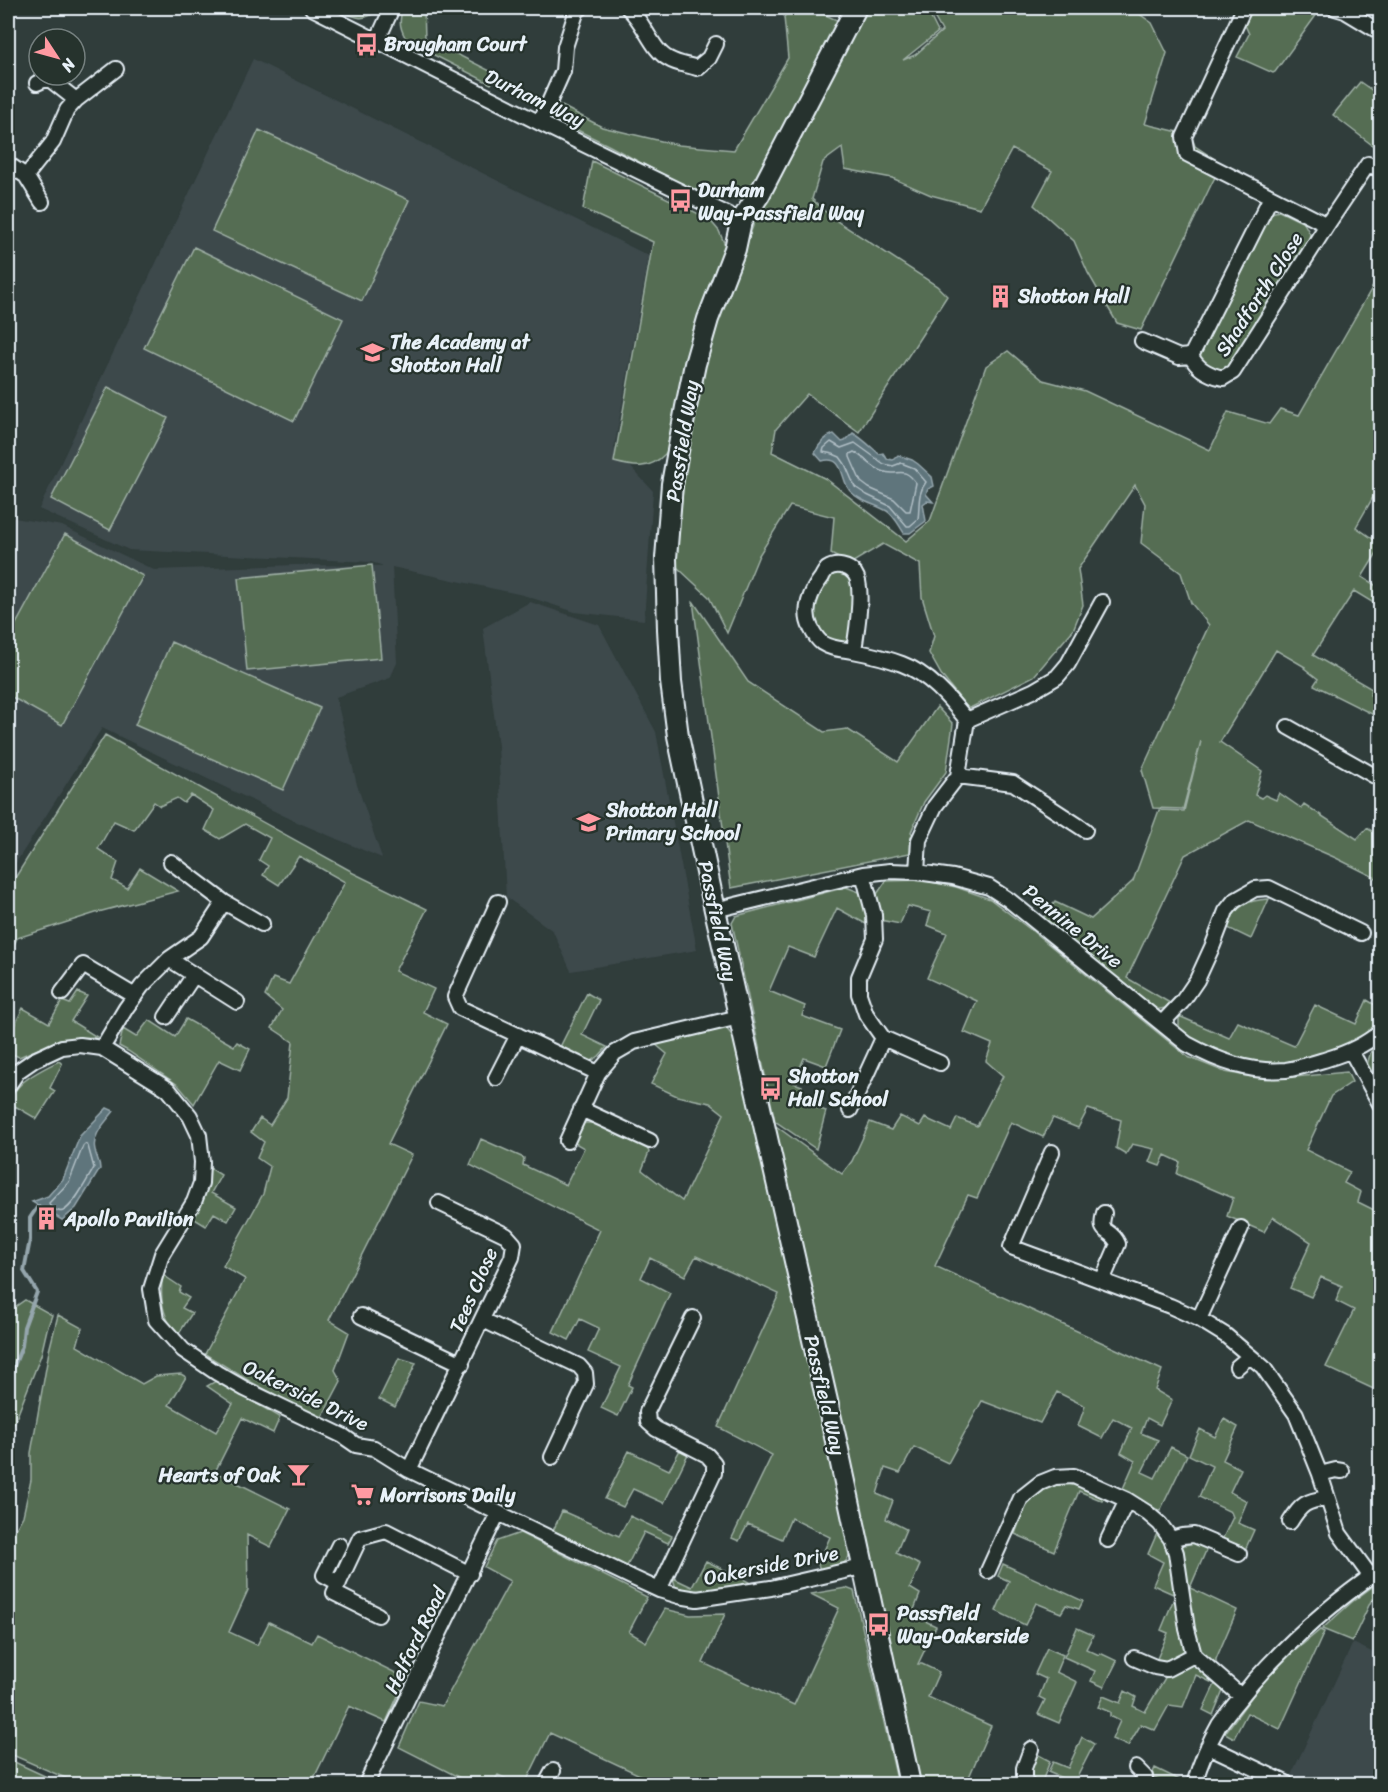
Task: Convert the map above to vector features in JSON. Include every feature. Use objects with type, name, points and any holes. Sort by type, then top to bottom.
[{"type":"street","name":"Durham Way","points":[[312,8],[741,221]]},
{"type":"street","points":[[377,41],[392,8]]},
{"type":"street","points":[[540,123],[563,71],[565,47],[577,10],[581,8]]},
{"type":"street","points":[[628,8],[637,15],[652,42],[667,59],[697,68],[709,58],[716,44]]},
{"type":"street","name":"Passfield Way","points":[[856,8],[759,195],[741,221],[735,249],[708,319],[693,375],[672,484],[666,558],[671,682],[678,736],[739,1017],[834,1433],[910,1785]]},
{"type":"street","name":"Shadforth Close","points":[[1244,8],[1184,137],[1187,154],[1327,225]]},
{"type":"street","points":[[1335,8],[1345,11],[1380,32]]},
{"type":"street","points":[[26,176],[53,142],[67,110],[76,100],[116,69]]},
{"type":"street","points":[[59,87],[76,100]]},
{"type":"street","points":[[8,164],[26,176],[42,202]]},
{"type":"street","name":"Shadforth Close","points":[[1271,197],[1191,356],[1194,363],[1210,375],[1223,378],[1233,372],[1368,164],[1380,169]]},
{"type":"street","name":"Shadforth Close","points":[[1142,341],[1179,357],[1191,356]]},
{"type":"street","points":[[854,651],[859,592],[857,577],[851,568],[840,566],[827,570],[810,597],[807,613],[811,628],[822,642],[834,648],[902,664],[922,675],[945,693],[967,720],[958,776],[935,806],[919,840],[917,872]]},
{"type":"street","points":[[967,720],[1057,677],[1068,664],[1102,602]]},
{"type":"street","points":[[1288,727],[1380,779]]},
{"type":"street","points":[[958,776],[1013,783],[1085,830]]},
{"type":"street","points":[[171,862],[224,902],[261,924]]},
{"type":"street","name":"Pennine Drive","points":[[716,910],[863,874],[890,871],[953,877],[989,887],[1026,913],[1187,1044],[1215,1059],[1248,1068],[1285,1070],[1351,1051],[1380,1032]]},
{"type":"street","points":[[863,874],[874,915],[875,939],[859,977],[860,994],[866,1014],[883,1038],[940,1062]]},
{"type":"street","points":[[1162,1023],[1182,1002],[1197,980],[1226,911],[1234,902],[1255,889],[1269,888],[1361,933]]},
{"type":"street","points":[[102,1048],[142,986],[169,959],[201,938],[224,902]]},
{"type":"street","points":[[498,902],[455,998],[460,1008],[598,1073]]},
{"type":"street","points":[[169,959],[237,1002]]},
{"type":"street","points":[[62,993],[83,965],[135,996]]},
{"type":"street","points":[[166,1017],[194,975]]},
{"type":"street","points":[[567,1141],[598,1073],[615,1053],[634,1042],[739,1017]]},
{"type":"street","points":[[496,1078],[518,1035]]},
{"type":"street","points":[[850,1110],[883,1038]]},
{"type":"street","name":"Oakerside Drive","points":[[8,1086],[18,1071],[34,1060],[62,1047],[80,1045],[102,1048],[168,1089],[190,1116],[199,1135],[202,1162],[201,1183],[194,1202],[162,1254],[151,1289],[156,1320],[183,1350],[246,1389],[328,1432],[343,1436],[356,1445],[374,1448],[410,1470],[498,1513],[659,1590],[679,1596],[697,1599],[771,1588],[862,1567]]},
{"type":"street","points":[[1351,1051],[1380,1104]]},
{"type":"street","points":[[581,1109],[650,1141]]},
{"type":"street","points":[[1052,1152],[1011,1247],[1199,1319],[1225,1335],[1263,1367],[1296,1414],[1340,1533],[1376,1574],[1340,1599],[1309,1625],[1241,1696],[1220,1724],[1208,1746],[1194,1785]]},
{"type":"street","name":"Tees Close","points":[[410,1470],[512,1257],[514,1244],[506,1235],[439,1203]]},
{"type":"street","points":[[1102,1281],[1118,1244],[1115,1238],[1103,1229],[1101,1224],[1104,1213]]},
{"type":"street","points":[[1199,1319],[1240,1228]]},
{"type":"street","name":"Tees Close","points":[[361,1316],[462,1364]]},
{"type":"street","points":[[659,1590],[714,1473],[714,1463],[707,1455],[656,1429],[648,1422],[647,1412],[693,1318]]},
{"type":"street","points":[[483,1320],[579,1366],[585,1373],[586,1384],[552,1458]]},
{"type":"street","points":[[1237,1367],[1250,1356]]},
{"type":"street","points":[[1263,1367],[1275,1360]]},
{"type":"street","points":[[1320,1474],[1336,1470],[1342,1471]]},
{"type":"street","points":[[988,1571],[1007,1517],[1021,1498],[1040,1483],[1055,1477],[1074,1476],[1127,1500],[1160,1524],[1171,1539],[1176,1553],[1194,1655],[1241,1696]]},
{"type":"street","points":[[1290,1522],[1300,1506],[1312,1500],[1327,1498]]},
{"type":"street","points":[[1108,1540],[1127,1500]]},
{"type":"street","name":"Helford Road","points":[[366,1785],[498,1513]]},
{"type":"street","points":[[337,1588],[360,1538],[386,1531],[470,1574]]},
{"type":"street","points":[[1171,1539],[1194,1535],[1239,1554]]},
{"type":"street","points":[[339,1545],[324,1575],[337,1588],[378,1615]]},
{"type":"street","points":[[1134,1658],[1155,1667],[1167,1669],[1194,1655]]},
{"type":"street","points":[[1208,1746],[1286,1783]]},
{"type":"street","points":[[1028,1785],[1024,1780],[1024,1768],[1031,1749]]},
{"type":"street","points":[[1136,1768],[1145,1777],[1144,1785]]},
{"type":"street","points":[[546,1785],[553,1771]]},
{"type":"shaded area","name":"The Academy at Shotton Hall","points":[[253,59],[649,256],[614,449],[653,491],[644,620],[575,612],[523,595],[392,567],[397,663],[390,678],[336,697],[357,785],[382,858],[297,822],[102,728],[8,875],[8,517],[62,526],[154,570],[296,565],[384,566],[371,562],[129,550],[39,509]]},
{"type":"shaded area","name":"Shotton Hall Primary School","points":[[530,602],[599,625],[656,732],[697,950],[571,971],[553,931],[506,897],[498,746],[483,628]]},
{"type":"shaded area","points":[[1353,1643],[1380,1656],[1380,1784],[1287,1784]]},
{"type":"green space","points":[[335,8],[379,8],[363,18],[352,16]]},
{"type":"green space","points":[[403,8],[424,8],[425,38],[496,74],[491,84],[408,42],[401,25]]},
{"type":"green space","points":[[790,8],[810,8],[839,21],[753,191],[744,200],[702,193],[661,174],[556,117],[554,109],[558,104],[602,127],[678,145],[734,150],[788,58],[784,17]]},
{"type":"green space","points":[[865,8],[926,8],[938,32],[903,60],[915,55],[942,31],[929,8],[1131,8],[1152,23],[1167,53],[1145,124],[1191,135],[1195,146],[1222,164],[1141,330],[1117,323],[1088,273],[1074,241],[1034,205],[1052,171],[1012,149],[980,208],[931,195],[892,178],[845,169],[842,148],[823,162],[812,199],[832,218],[937,286],[947,296],[859,432],[807,394],[776,429],[772,452],[826,479],[906,541],[930,521],[986,366],[1008,351],[1043,380],[1085,391],[1210,450],[1228,412],[1269,424],[1280,409],[1299,415],[1380,274],[1380,485],[1356,527],[1380,544],[1380,548],[1362,577],[1380,588],[1380,607],[1354,591],[1313,655],[1372,689],[1370,695],[1380,701],[1380,718],[1314,685],[1318,679],[1305,667],[1276,650],[1220,742],[1262,771],[1255,795],[1261,798],[1265,795],[1276,800],[1279,793],[1301,808],[1304,804],[1357,839],[1367,828],[1380,836],[1380,880],[1249,820],[1185,855],[1127,978],[1170,1003],[1166,1008],[1154,1010],[1043,918],[1055,902],[1091,919],[1133,881],[1159,810],[1184,811],[1201,741],[1183,809],[1153,808],[1142,770],[1209,625],[1191,603],[1181,573],[1141,543],[1145,504],[1135,485],[1078,569],[1083,605],[1073,630],[1034,676],[968,709],[942,676],[929,653],[934,636],[922,597],[920,564],[883,544],[850,564],[831,554],[834,517],[790,506],[759,555],[727,633],[709,597],[678,568],[674,569],[690,427],[710,339],[753,221],[770,196]]},
{"type":"green space","points":[[1253,8],[1320,10],[1273,73],[1237,57],[1249,34],[1245,25]]},
{"type":"green space","points":[[1360,82],[1380,96],[1380,151],[1333,115]]},
{"type":"green space","points":[[259,130],[409,200],[362,301],[212,231]]},
{"type":"green space","points":[[592,161],[709,219],[719,231],[725,245],[686,371],[669,446],[665,454],[647,465],[634,466],[614,462],[653,242],[583,209]]},
{"type":"green space","points":[[1279,211],[1304,223],[1310,234],[1308,244],[1230,368],[1220,373],[1210,370],[1197,355],[1271,213]]},
{"type":"green space","points":[[194,247],[343,319],[294,421],[144,348]]},
{"type":"green space","points":[[108,387],[168,418],[110,530],[51,499]]},
{"type":"green space","points":[[65,534],[143,576],[62,725],[8,695],[8,639]]},
{"type":"green space","points":[[372,565],[381,658],[247,671],[238,578]]},
{"type":"green space","points":[[840,573],[854,581],[849,641],[843,642],[830,639],[819,632],[813,613],[817,598],[828,578],[831,574]]},
{"type":"green space","points":[[693,601],[748,682],[824,732],[847,729],[898,762],[937,707],[953,724],[946,772],[924,802],[911,832],[925,850],[731,888]]},
{"type":"green space","points":[[171,642],[320,708],[283,790],[135,725]]},
{"type":"green space","points":[[105,735],[351,872],[427,909],[395,971],[434,989],[423,1012],[447,1024],[388,1144],[412,1155],[329,1320],[349,1332],[335,1370],[341,1381],[321,1419],[251,1382],[205,1354],[245,1279],[223,1266],[263,1194],[270,1167],[257,1158],[264,1142],[251,1132],[260,1118],[270,1125],[287,1098],[293,1042],[272,1028],[282,1010],[265,996],[273,978],[289,984],[345,882],[299,856],[279,885],[263,875],[268,866],[259,860],[270,838],[245,824],[220,839],[205,830],[214,810],[191,795],[184,803],[177,798],[160,806],[154,802],[134,830],[114,821],[98,849],[118,862],[112,880],[127,888],[140,868],[178,891],[102,911],[17,938],[10,954],[8,952],[8,889]]},
{"type":"green space","points":[[921,880],[956,887],[990,899],[1188,1057],[1225,1072],[1252,1077],[1284,1078],[1347,1072],[1352,1082],[1331,1096],[1306,1150],[1350,1172],[1344,1183],[1361,1192],[1358,1202],[1378,1212],[1376,1220],[1380,1223],[1380,1392],[1326,1367],[1354,1310],[1336,1301],[1342,1286],[1321,1277],[1311,1297],[1290,1288],[1311,1242],[1273,1217],[1264,1232],[1227,1216],[1233,1198],[1177,1174],[1180,1162],[1165,1155],[1160,1166],[1149,1162],[1154,1149],[1132,1144],[1126,1154],[1116,1148],[1121,1120],[1088,1109],[1078,1128],[1053,1118],[1043,1137],[1011,1122],[977,1198],[968,1195],[935,1266],[1162,1370],[1155,1390],[1172,1400],[1160,1425],[1147,1418],[1141,1433],[1158,1440],[1142,1472],[1155,1478],[1171,1447],[1187,1455],[1160,1511],[1122,1491],[1135,1461],[1121,1453],[1132,1428],[1113,1418],[1102,1438],[1078,1426],[1085,1406],[1057,1392],[1040,1423],[982,1401],[948,1463],[914,1447],[900,1473],[885,1468],[877,1494],[893,1501],[886,1519],[906,1529],[896,1553],[920,1565],[910,1588],[920,1594],[912,1615],[936,1626],[918,1664],[939,1672],[928,1697],[991,1726],[966,1784],[918,1784],[773,1124],[842,1174],[852,1161],[870,1122],[891,1130],[900,1116],[920,1126],[925,1118],[951,1130],[957,1118],[977,1126],[1003,1076],[986,1061],[992,1044],[964,1032],[977,1001],[927,978],[947,933],[927,925],[931,912],[908,906],[900,924],[880,920],[877,894],[886,881]]},
{"type":"green space","points":[[846,887],[862,893],[868,910],[866,924],[837,908],[814,957],[788,947],[769,991],[805,1006],[802,1016],[840,1030],[826,1066],[804,1058],[794,1083],[802,1086],[797,1101],[826,1111],[816,1149],[775,1121],[732,923],[736,916]]},
{"type":"green space","points":[[1269,899],[1251,939],[1226,927],[1238,909],[1254,901]]},
{"type":"green space","points":[[78,992],[87,996],[71,1021],[97,1037],[57,1043],[19,1057],[8,1052],[8,1038],[23,1008],[49,1023],[62,1001],[70,1004]]},
{"type":"green space","points":[[587,993],[599,1000],[582,1035],[607,1047],[590,1062],[559,1049]]},
{"type":"green space","points":[[1367,1000],[1380,1008],[1380,1024],[1367,1035],[1348,1047],[1282,1065],[1249,1063],[1216,1055],[1179,1032],[1179,1016],[1229,1038],[1238,1022],[1294,1046],[1315,1005],[1356,1024]]},
{"type":"green space","points":[[186,1019],[234,1046],[237,1042],[250,1049],[240,1070],[219,1060],[194,1104],[178,1085],[119,1046],[123,1029],[136,1037],[149,1020],[175,1037]]},
{"type":"green space","points":[[726,1028],[736,1040],[850,1542],[847,1560],[839,1565],[820,1570],[818,1564],[830,1537],[791,1518],[782,1539],[748,1524],[739,1541],[732,1538],[772,1455],[718,1427],[779,1294],[696,1256],[685,1276],[650,1258],[641,1278],[670,1293],[628,1385],[632,1387],[618,1416],[601,1408],[621,1367],[588,1352],[599,1328],[580,1319],[569,1340],[553,1332],[600,1230],[470,1165],[481,1139],[524,1158],[523,1165],[566,1185],[584,1148],[575,1143],[584,1123],[598,1123],[645,1145],[649,1152],[642,1170],[682,1201],[724,1114],[710,1103],[677,1096],[651,1084],[667,1054],[655,1044]]},
{"type":"green space","points":[[1380,1043],[1380,1088],[1367,1065],[1371,1051]]},
{"type":"green space","points":[[59,1061],[62,1064],[50,1088],[55,1091],[37,1119],[15,1106],[8,1117],[12,1097],[23,1082]]},
{"type":"green space","points":[[210,1168],[221,1175],[211,1193],[236,1207],[228,1221],[214,1213],[206,1226],[193,1218],[206,1192]]},
{"type":"green space","points":[[163,1275],[181,1287],[179,1292],[189,1298],[182,1308],[192,1313],[178,1335],[168,1322],[163,1307],[161,1292]]},
{"type":"green space","points":[[25,1300],[52,1315],[41,1355],[12,1429],[8,1506],[8,1321],[12,1309]]},
{"type":"green space","points":[[58,1315],[82,1328],[77,1346],[142,1384],[156,1376],[181,1374],[186,1377],[169,1405],[216,1432],[233,1404],[207,1386],[216,1381],[280,1417],[273,1433],[242,1418],[215,1472],[290,1509],[271,1547],[247,1535],[248,1590],[229,1632],[257,1645],[269,1622],[312,1643],[317,1634],[406,1678],[386,1722],[349,1706],[311,1784],[180,1784],[158,1775],[157,1779],[170,1784],[79,1784],[8,1753],[8,1539],[23,1516],[31,1480],[31,1453],[49,1351]]},
{"type":"green space","points":[[399,1358],[416,1363],[395,1407],[379,1399]]},
{"type":"green space","points":[[1224,1419],[1238,1427],[1223,1460],[1241,1469],[1230,1492],[1247,1501],[1238,1523],[1254,1530],[1245,1550],[1222,1540],[1233,1517],[1231,1512],[1199,1497],[1212,1466],[1189,1455],[1200,1429],[1215,1437]]},
{"type":"green space","points":[[680,1450],[688,1454],[664,1503],[633,1489],[623,1507],[605,1499],[629,1451],[669,1470]]},
{"type":"green space","points":[[1069,1484],[1105,1497],[1103,1501],[1079,1491],[1054,1551],[1015,1534],[1027,1505],[1039,1492],[1057,1485]]},
{"type":"green space","points":[[562,1511],[619,1536],[630,1516],[672,1536],[668,1543],[644,1532],[626,1568],[553,1531]]},
{"type":"green space","points":[[1158,1531],[1169,1552],[1174,1570],[1173,1594],[1153,1585],[1163,1562],[1148,1554]]},
{"type":"green space","points":[[520,1533],[647,1597],[629,1632],[646,1642],[665,1609],[690,1615],[725,1614],[703,1663],[794,1705],[839,1608],[811,1594],[846,1588],[854,1591],[898,1784],[659,1784],[550,1733],[525,1784],[518,1784],[498,1775],[492,1784],[472,1784],[399,1747],[419,1701],[442,1706],[510,1581],[484,1567],[497,1541]]},
{"type":"green space","points":[[1196,1542],[1208,1546],[1190,1588],[1237,1610],[1214,1668],[1204,1656],[1192,1628],[1179,1552],[1181,1546]]},
{"type":"green space","points":[[706,1561],[751,1583],[750,1585],[700,1594],[676,1589],[673,1578],[692,1587]]},
{"type":"green space","points":[[1003,1564],[1083,1601],[1079,1609],[1066,1605],[1061,1613],[1036,1603],[1025,1625],[996,1611],[1009,1581],[998,1576]]},
{"type":"green space","points":[[1380,1581],[1380,1602],[1372,1599],[1352,1641],[1322,1629],[1352,1602]]},
{"type":"green space","points":[[1173,1601],[1176,1602],[1185,1648],[1172,1659],[1156,1661],[1168,1633],[1161,1630]]},
{"type":"green space","points":[[1077,1628],[1093,1635],[1086,1649],[1117,1661],[1104,1687],[1091,1681],[1095,1671],[1064,1657]]},
{"type":"green space","points":[[1320,1630],[1324,1632],[1280,1729],[1247,1713],[1234,1738],[1225,1733],[1258,1688],[1285,1659]]},
{"type":"green space","points":[[1047,1648],[1063,1655],[1056,1672],[1077,1682],[1059,1723],[1038,1714],[1045,1700],[1039,1697],[1046,1679],[1035,1674]]},
{"type":"green space","points":[[1193,1664],[1223,1691],[1213,1715],[1203,1710],[1215,1684],[1196,1675],[1183,1707],[1169,1705],[1155,1730],[1141,1724],[1128,1746],[1112,1739],[1120,1721],[1110,1716],[1110,1712],[1098,1707],[1103,1696],[1120,1703],[1125,1691],[1136,1697],[1133,1706],[1145,1712],[1166,1676],[1186,1665]]},
{"type":"green space","points":[[1082,1737],[1094,1744],[1074,1783],[1048,1772],[1053,1762],[1068,1768]]},
{"type":"green space","points":[[1035,1753],[1050,1761],[1041,1784],[1037,1784],[1030,1773]]},
{"type":"green space","points":[[8,1759],[62,1784],[8,1784]]},
{"type":"green space","points":[[1155,1768],[1184,1782],[1183,1784],[1162,1784],[1163,1782],[1151,1777]]},
{"type":"water","points":[[853,433],[879,454],[883,453],[887,459],[893,460],[898,455],[912,460],[932,477],[934,486],[928,489],[926,494],[933,502],[927,501],[923,504],[926,521],[910,533],[904,533],[890,513],[854,495],[835,461],[822,461],[815,453],[822,441],[830,435],[834,434],[842,442]]},
{"type":"water","points":[[107,1108],[114,1111],[100,1129],[94,1144],[100,1169],[76,1208],[62,1220],[32,1202],[48,1196],[63,1179],[80,1136]]},
{"type":"waterway","points":[[8,1381],[22,1346],[24,1327],[37,1292],[24,1271],[30,1240],[30,1218],[38,1206]]},
{"type":"place","name":"Brougham Court","points":[[366,44]]},
{"type":"place","name":"Durham Way-Passfield Way","points":[[680,201]]},
{"type":"place","name":"Shotton Hall","points":[[1000,296]]},
{"type":"place","name":"The Academy at Shotton Hall","points":[[372,353]]},
{"type":"place","name":"Shotton Hall Primary School","points":[[588,822]]},
{"type":"place","name":"Shotton Hall School","points":[[770,1088]]},
{"type":"place","name":"Apollo Pavilion","points":[[46,1219]]},
{"type":"place","name":"Hearts of Oak","points":[[299,1475]]},
{"type":"place","name":"Morrisons Daily","points":[[362,1495]]},
{"type":"place","name":"Passfield Way-Oakerside","points":[[879,1625]]}]
